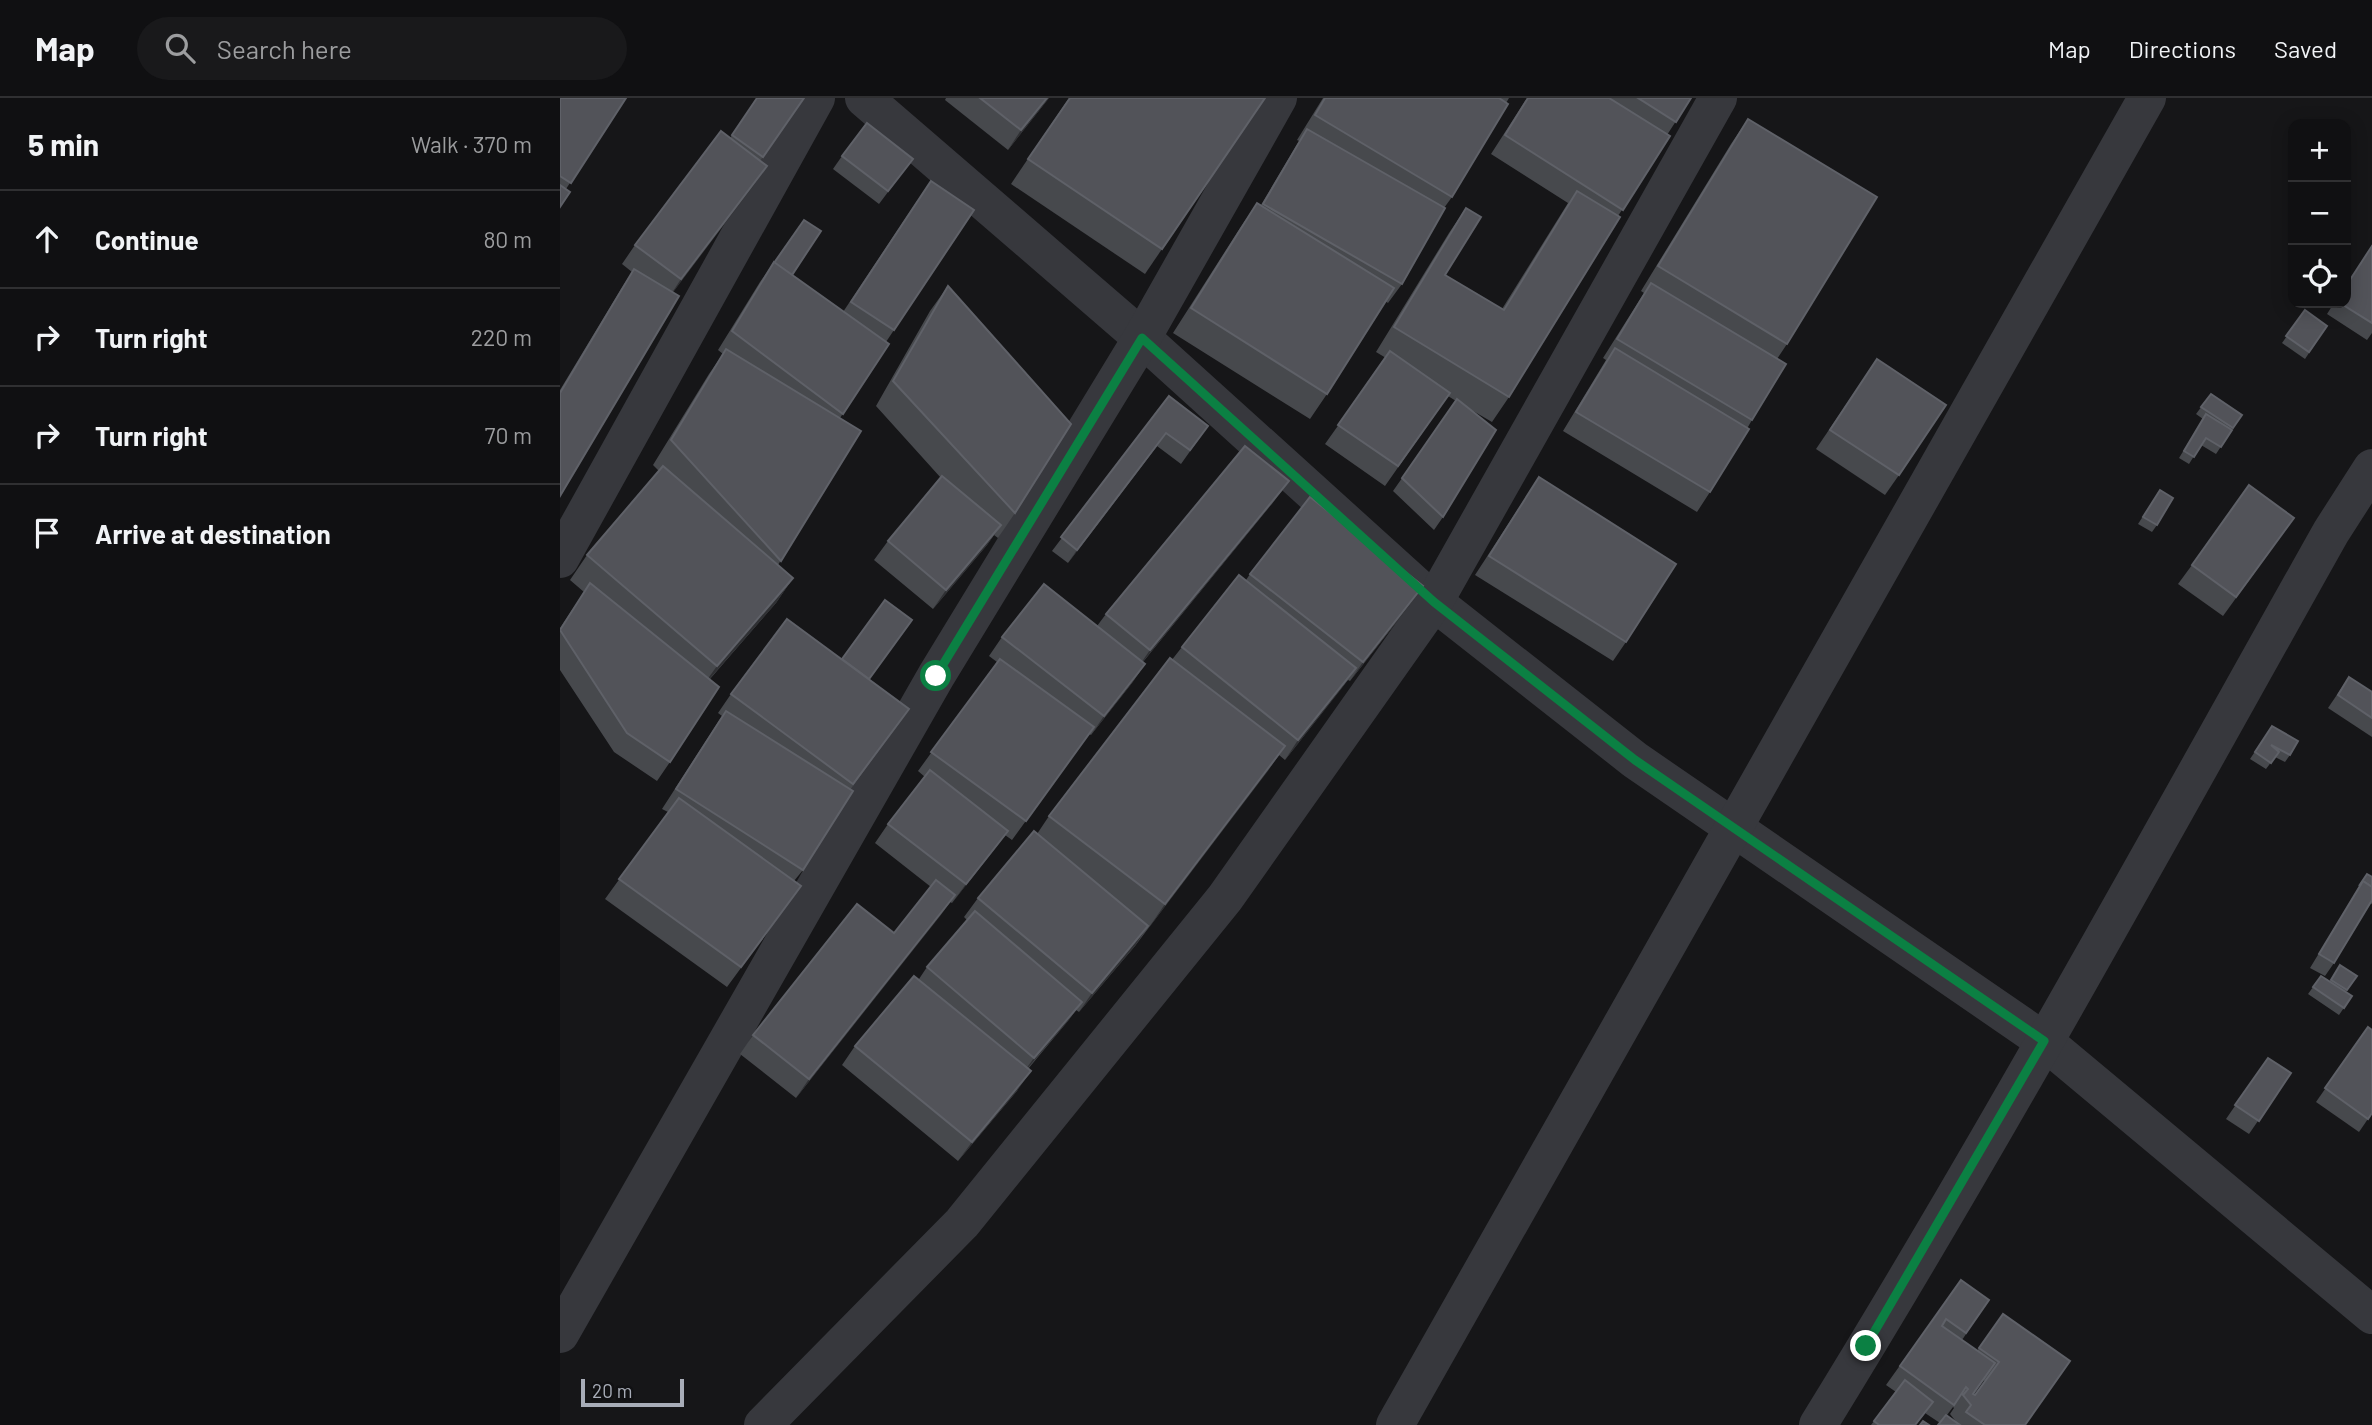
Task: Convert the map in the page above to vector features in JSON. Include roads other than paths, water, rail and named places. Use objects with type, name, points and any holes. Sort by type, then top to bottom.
[{"type":"street","points":[[560,559],[816,98]]},
{"type":"street","points":[[864,98],[1142,338],[1434,602],[1635,760],[2044,1041],[2372,1315]]},
{"type":"street","points":[[560,1334],[936,676],[1142,338],[1278,98]]},
{"type":"street","points":[[763,1425],[971,1212],[1225,898],[1434,602],[1718,98]]},
{"type":"street","points":[[1395,1425],[2147,98]]},
{"type":"street","points":[[1818,1425],[2044,1041],[2331,532],[2372,468]]}]
